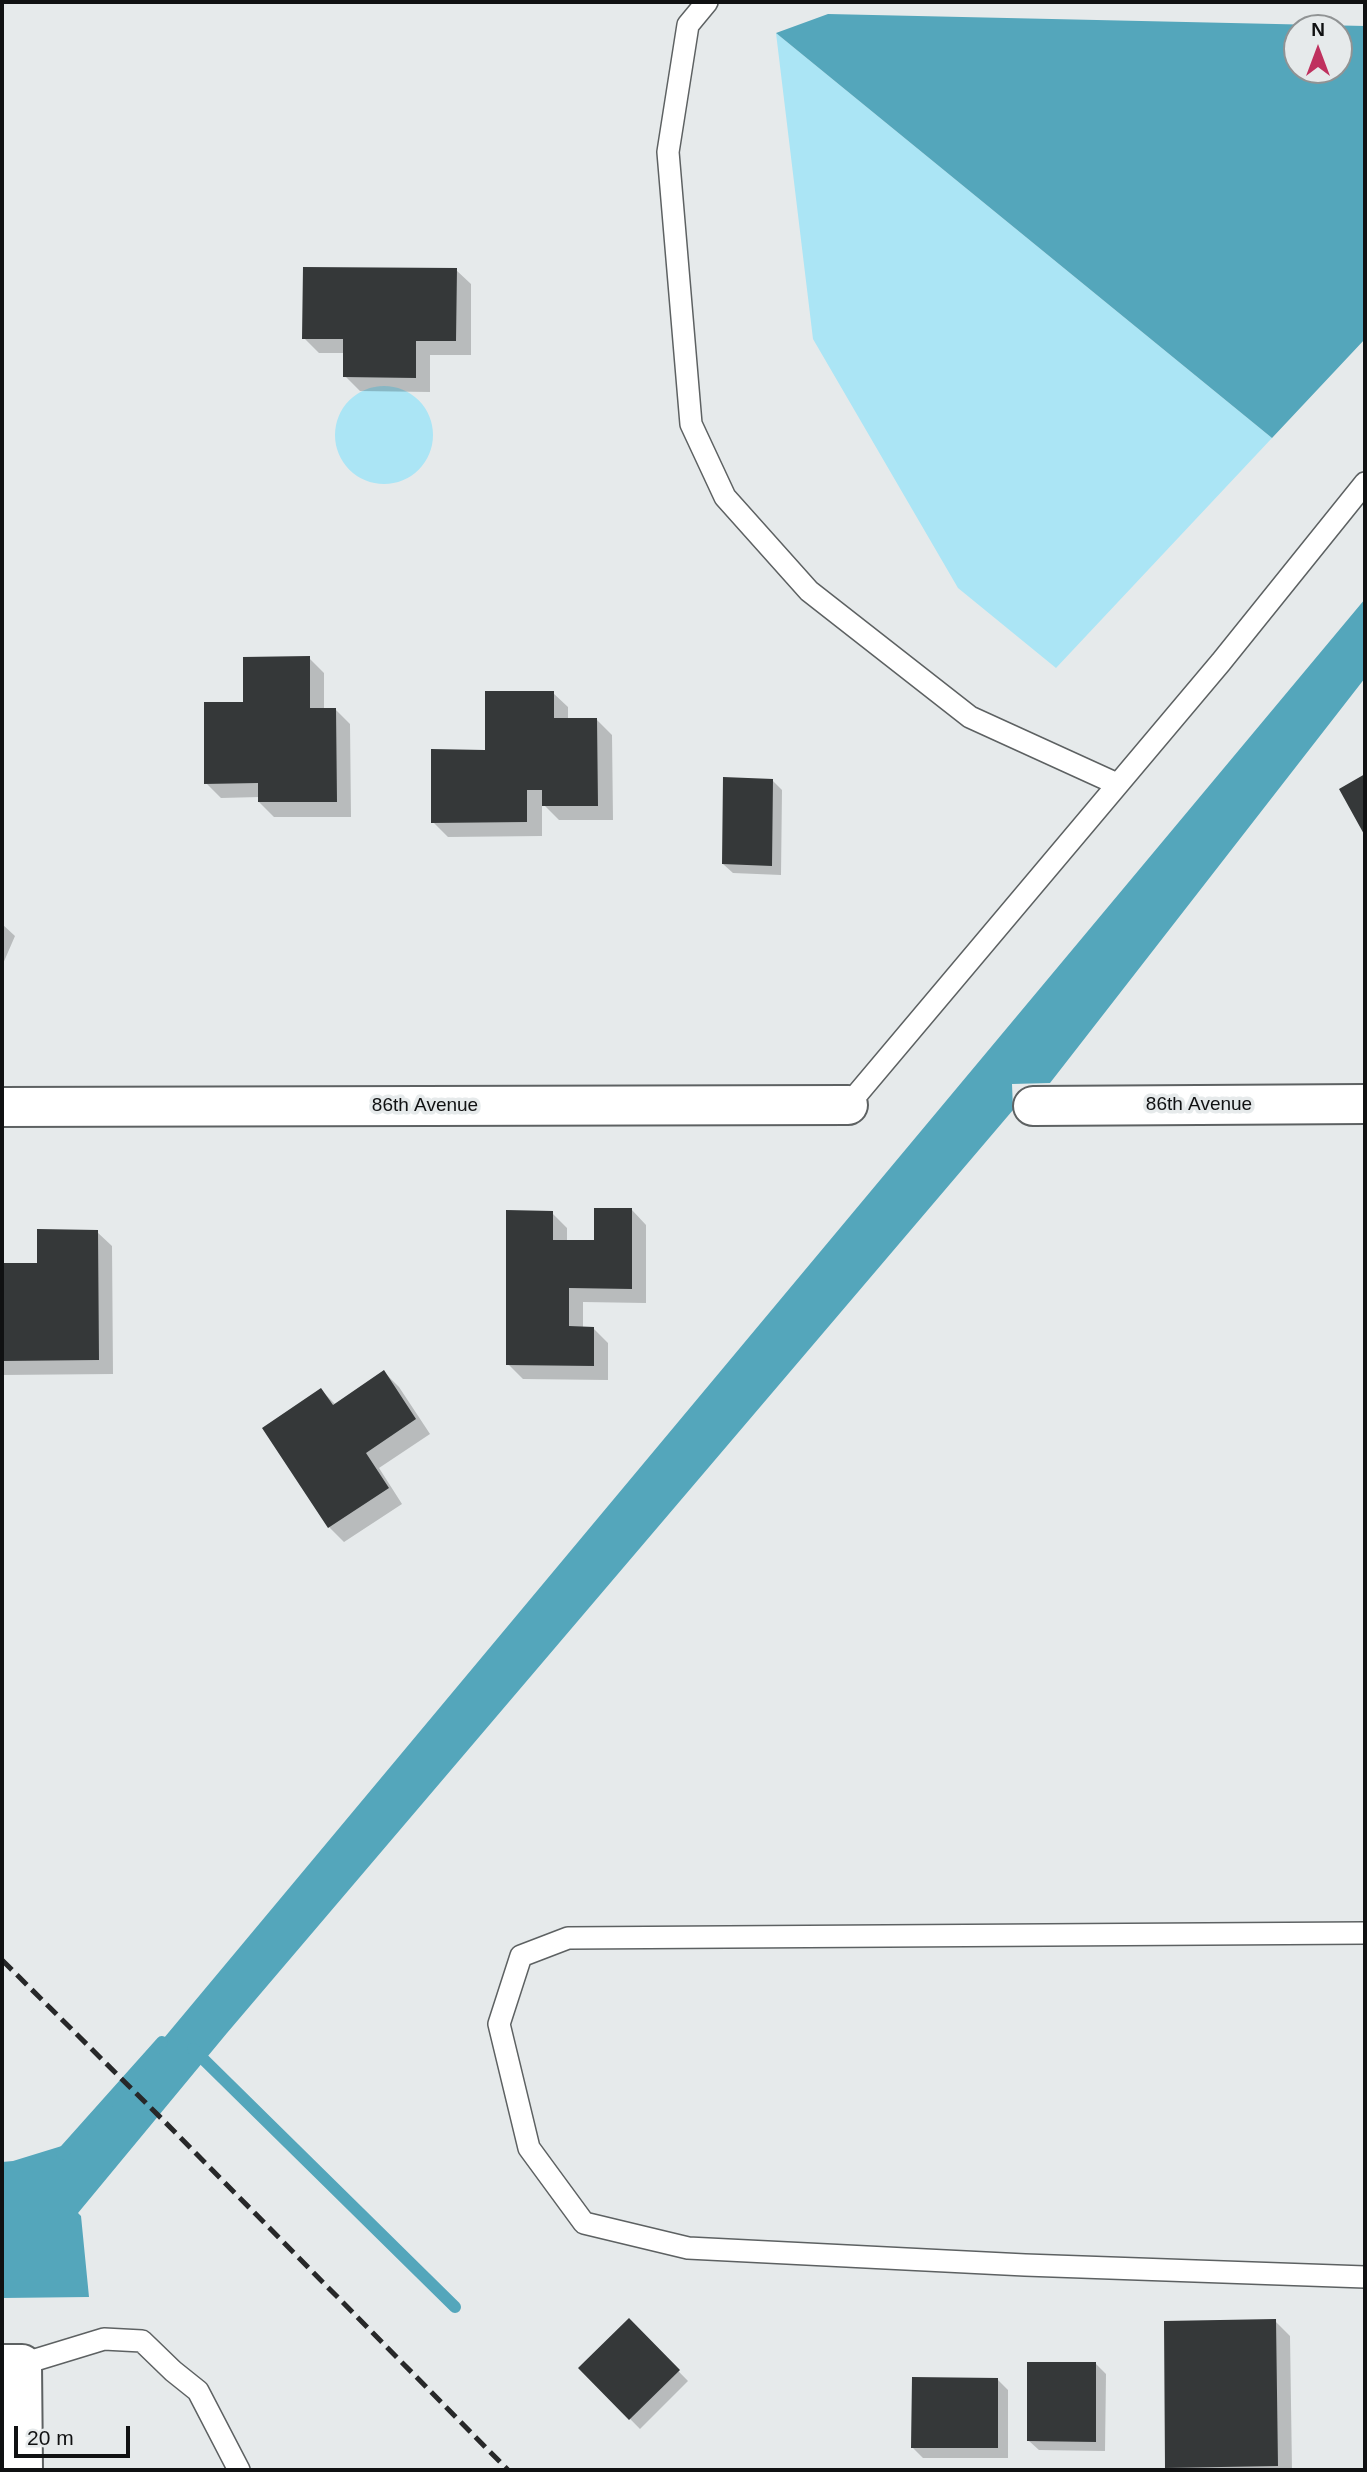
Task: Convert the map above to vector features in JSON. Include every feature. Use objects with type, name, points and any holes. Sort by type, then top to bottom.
[{"type":"street","name":"86th Avenue","points":[[1033,1106],[1365,1104]]},
{"type":"street","name":"86th Avenue","points":[[2,1107],[848,1105]]},
{"type":"street","points":[[12,2364],[23,2470]]},
{"type":"lane","points":[[707,2],[688,25],[668,152],[691,424],[724,497],[809,591],[970,717],[1117,784]]},
{"type":"lane","points":[[848,1105],[1221,662],[1365,483]]},
{"type":"lane","points":[[1365,1934],[568,1938],[521,1956],[499,2024],[528,2148],[584,2223],[688,2248],[1026,2265],[1365,2277]]},
{"type":"lane","points":[[12,2364],[104,2339],[142,2341],[198,2391],[239,2470]]},
{"type":"shaded area","points":[[828,14],[1283,24],[1283,84],[1353,84],[1353,26],[1365,26],[1365,339],[1272,438],[776,33]]},
{"type":"shaded area","points":[[776,33],[1272,438],[1056,668],[958,588],[813,339]]},
{"type":"shaded area","points":[[384,386],[403,390],[419,400],[429,416],[433,435],[429,454],[419,470],[403,480],[384,484],[365,480],[349,470],[339,454],[335,435],[339,416],[349,400],[365,390]]},
{"type":"shaded area","points":[[1365,599],[1365,678],[1050,1083],[1012,1084],[1013,1110],[227,2033],[78,2213],[81,2216],[89,2297],[2,2298],[2,2162],[78,2141]]},
{"type":"building","points":[[303,267],[457,268],[456,341],[416,341],[416,378],[343,377],[343,339],[302,339]]},
{"type":"building","points":[[310,656],[310,708],[336,708],[337,802],[258,802],[258,783],[204,784],[204,702],[243,702],[243,657]]},
{"type":"building","points":[[485,691],[554,691],[554,718],[597,718],[598,806],[542,806],[542,790],[527,790],[527,822],[431,823],[431,749],[485,750]]},
{"type":"building","points":[[1365,774],[1365,836],[1339,789]]},
{"type":"building","points":[[723,777],[773,779],[772,866],[722,864]]},
{"type":"building","points":[[594,1208],[632,1208],[632,1289],[569,1288],[569,1326],[594,1327],[594,1366],[506,1365],[506,1210],[553,1211],[553,1240],[594,1240]]},
{"type":"building","points":[[37,1229],[98,1230],[99,1360],[2,1361],[2,1263],[37,1263]]},
{"type":"building","points":[[384,1370],[416,1419],[366,1453],[389,1488],[328,1528],[262,1428],[321,1388],[333,1405]]},
{"type":"building","points":[[629,2318],[680,2370],[629,2420],[578,2368]]},
{"type":"building","points":[[1276,2319],[1278,2466],[1165,2468],[1164,2321]]},
{"type":"building","points":[[1027,2362],[1096,2362],[1096,2442],[1027,2441]]},
{"type":"building","points":[[912,2377],[998,2378],[998,2448],[911,2448]]},
{"type":"waterway","points":[[62,2154],[162,2042]]},
{"type":"waterway","points":[[193,2049],[455,2307]]},
{"type":"railway","points":[[2,1960],[508,2470]]}]
